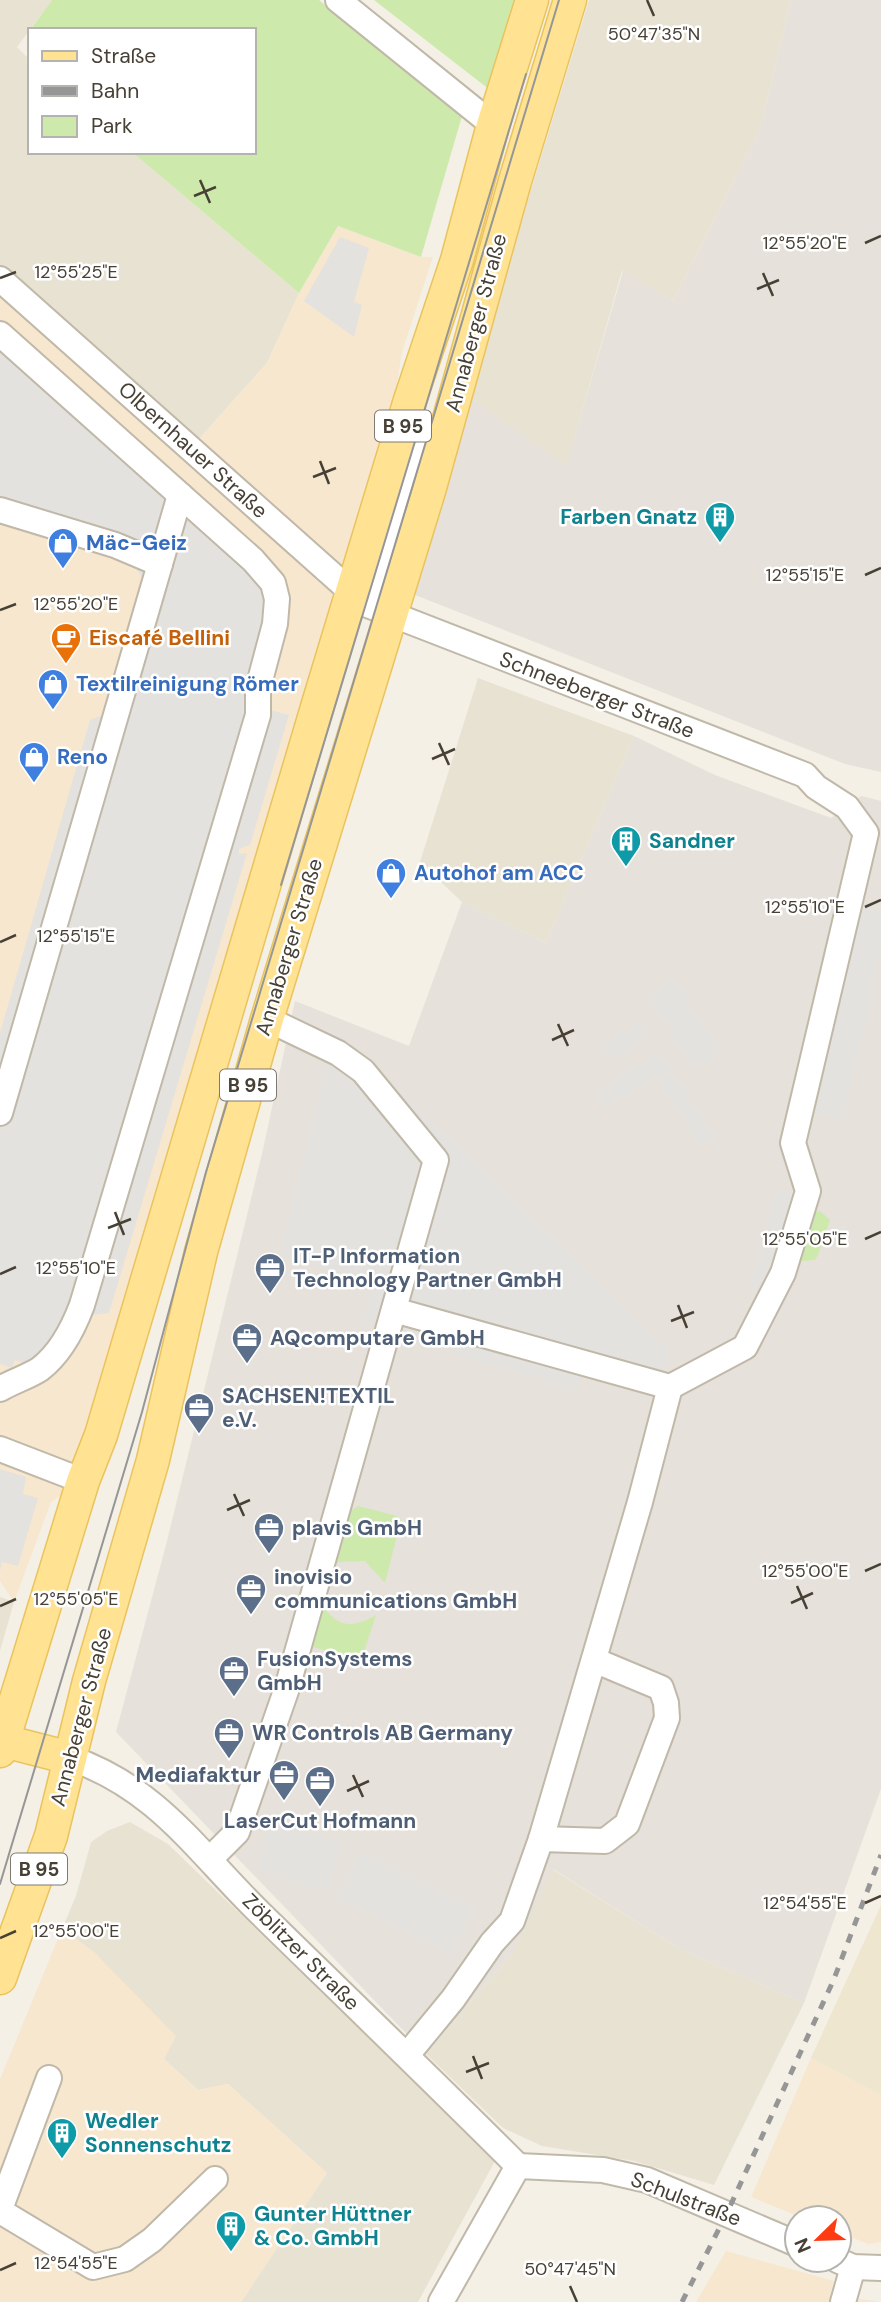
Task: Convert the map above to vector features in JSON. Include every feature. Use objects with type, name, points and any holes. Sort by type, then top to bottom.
[{"type":"main road","name":"Annaberger Straße","points":[[0,1978],[46,1850],[89,1681],[153,1460],[201,1251],[267,1019],[369,604],[411,400],[457,260],[493,125],[532,0]]},
{"type":"main road","name":"Annaberger Straße","points":[[1,1744],[83,1480],[101,1435],[233,983],[369,604],[429,491],[508,205],[570,0]]},
{"type":"main road","points":[[1,1744],[70,1758]]},
{"type":"street","points":[[338,0],[493,125]]},
{"type":"street","name":"Olbernhauer Straße","points":[[0,279],[369,604]]},
{"type":"street","points":[[0,334],[253,560],[273,583],[277,598],[275,624],[258,688],[258,715],[82,1305],[73,1329],[57,1353],[40,1368],[0,1389]]},
{"type":"street","points":[[0,1113],[180,495]]},
{"type":"street","points":[[0,510],[115,545],[160,564]]},
{"type":"street","name":"Schneeberger Straße","points":[[369,604],[805,775],[816,787],[846,807],[866,833],[793,1143],[808,1191],[783,1273],[745,1347],[670,1387]]},
{"type":"street","points":[[211,1858],[237,1832],[287,1688],[436,1160],[363,1071],[338,1053],[267,1019]]},
{"type":"street","points":[[394,1310],[670,1387],[594,1660],[541,1839],[512,1921],[407,2055]]},
{"type":"street","points":[[0,1449],[83,1480]]},
{"type":"street","points":[[541,1839],[605,1841],[627,1824],[667,1718],[661,1688],[594,1660]]},
{"type":"street","name":"Zöblitzer Straße","points":[[70,1758],[111,1774],[149,1800],[211,1858],[257,1910],[518,2166]]},
{"type":"street","points":[[49,2078],[0,2210],[93,2267],[125,2259],[152,2240],[215,2179]]},
{"type":"street","points":[[441,2302],[518,2166]]},
{"type":"street","name":"Schulstraße","points":[[518,2166],[603,2170],[647,2180],[783,2238]]},
{"type":"street","points":[[853,2264],[881,2268]]},
{"type":"street","points":[[843,2302],[844,2274]]},
{"type":"shaded area","points":[[0,0],[52,0],[31,28],[28,28],[28,32],[17,47],[28,58],[28,154],[134,154],[299,293],[267,363],[190,449],[0,279]]},
{"type":"shaded area","points":[[589,0],[791,0],[760,130],[673,301],[622,271],[566,467],[468,396]]},
{"type":"shaded area","points":[[791,0],[881,0],[881,772],[845,764],[415,595],[468,396],[566,466],[623,271],[673,301],[760,130]]},
{"type":"shaded area","points":[[338,226],[421,257],[433,257],[402,352],[374,526],[83,1480],[51,1502],[14,1602],[0,1581],[0,279],[191,448],[267,363],[299,293]]},
{"type":"shaded area","points":[[340,237],[369,248],[354,302],[362,305],[354,337],[304,301]]},
{"type":"shaded area","points":[[0,334],[273,583],[258,707],[289,715],[250,845],[239,849],[239,854],[247,853],[109,1313],[64,1318],[55,1341],[24,1363],[15,1360],[12,1368],[0,1364],[0,1033],[90,720],[108,713],[144,581],[133,564],[0,519]]},
{"type":"shaded area","points":[[478,678],[634,736],[546,943],[462,902],[420,862]]},
{"type":"shaded area","points":[[634,736],[715,775],[831,818],[861,796],[881,801],[881,1789],[804,2003],[680,1949],[553,1869],[514,1951],[426,2054],[116,1732],[166,1545],[262,1154],[295,1001],[409,1046],[462,902],[546,943]]},
{"type":"shaded area","points":[[854,906],[881,912],[881,948],[843,1122],[809,1113]]},
{"type":"shaded area","points":[[674,978],[721,1052],[694,1069],[648,996]]},
{"type":"shaded area","points":[[639,1021],[649,1035],[609,1061],[600,1047]]},
{"type":"shaded area","points":[[334,1029],[669,1349],[664,1377],[581,1372],[576,1389],[399,1338],[361,1320],[372,1284],[280,1254]]},
{"type":"shaded area","points":[[659,1051],[714,1136],[700,1145],[655,1077],[603,1110],[595,1095]]},
{"type":"shaded area","points":[[778,1190],[796,1195],[765,1291],[747,1288]]},
{"type":"shaded area","points":[[0,1469],[26,1477],[23,1494],[38,1498],[18,1566],[2,1562],[0,1571]]},
{"type":"shaded area","points":[[0,1597],[14,1602],[0,1651]]},
{"type":"shaded area","points":[[130,1822],[168,1844],[495,2161],[418,2302],[241,2302],[327,2173],[228,2084],[198,2090],[164,2059],[95,1953],[62,1929],[76,1896],[91,1842],[107,1831]]},
{"type":"shaded area","points":[[269,1823],[341,1843],[328,1892],[258,1870]]},
{"type":"shaded area","points":[[359,1851],[475,1907],[452,1955],[337,1897]]},
{"type":"shaded area","points":[[552,1869],[680,1949],[804,2003],[714,2185],[634,2161],[542,2146],[503,2128],[426,2054],[514,1951]]},
{"type":"shaded area","points":[[881,1905],[881,2095],[811,2058]]},
{"type":"shaded area","points":[[62,1929],[95,1953],[176,2036],[164,2059],[198,2090],[228,2084],[327,2173],[241,2302],[0,2302],[0,2079]]},
{"type":"shaded area","points":[[811,2058],[881,2095],[881,2242],[868,2244],[853,2238],[853,2204],[783,2204],[783,2210],[751,2197]]},
{"type":"shaded area","points":[[726,2251],[783,2267],[783,2274],[809,2274],[834,2281],[830,2295],[881,2302],[696,2302]]},
{"type":"green space","points":[[52,0],[319,0],[462,116],[421,257],[338,226],[299,293],[134,154],[256,154],[256,28],[31,28]]},
{"type":"green space","points":[[374,0],[523,0],[490,90]]},
{"type":"green space","points":[[820,1211],[830,1220],[818,1255],[815,1260],[802,1261],[798,1256],[813,1213]]},
{"type":"green space","points":[[358,1506],[397,1516],[401,1520],[385,1583],[365,1561],[339,1562],[332,1566],[349,1512]]},
{"type":"green space","points":[[321,1603],[333,1617],[345,1624],[359,1623],[376,1615],[361,1661],[307,1645]]},
{"type":"tram line","points":[[0,1884],[142,1412],[206,1172],[559,0]]},
{"type":"tram line","points":[[281,885],[526,74]]},
{"type":"railway","points":[[682,2302],[727,2213],[834,1979],[881,1855]]},
{"type":"place","name":"Farben Gnatz","points":[[720,544]]},
{"type":"place","name":"Mäc-Geiz","points":[[63,570]]},
{"type":"place","name":"Eiscafé Bellini","points":[[66,665]]},
{"type":"place","name":"Textilreinigung Römer","points":[[53,711]]},
{"type":"place","name":"Reno","points":[[34,784]]},
{"type":"place","name":"Sandner","points":[[626,868]]},
{"type":"place","name":"Autohof am ACC","points":[[391,900]]},
{"type":"place","name":"IT-P Information Technology Partner GmbH","points":[[270,1295]]},
{"type":"place","name":"AQcomputare GmbH","points":[[247,1365]]},
{"type":"place","name":"SACHSEN!TEXTIL e.V.","points":[[199,1435]]},
{"type":"place","name":"plavis GmbH","points":[[269,1555]]},
{"type":"place","name":"inovisio communications GmbH","points":[[251,1616]]},
{"type":"place","name":"FusionSystems GmbH","points":[[234,1698]]},
{"type":"place","name":"WR Controls AB Germany","points":[[229,1760]]},
{"type":"place","name":"Mediafaktur","points":[[284,1802]]},
{"type":"place","name":"LaserCut Hofmann","points":[[320,1808]]},
{"type":"place","name":"Wedler Sonnenschutz","points":[[62,2160]]},
{"type":"place","name":"Gunter Hüttner & Co. GmbH","points":[[231,2253]]}]
